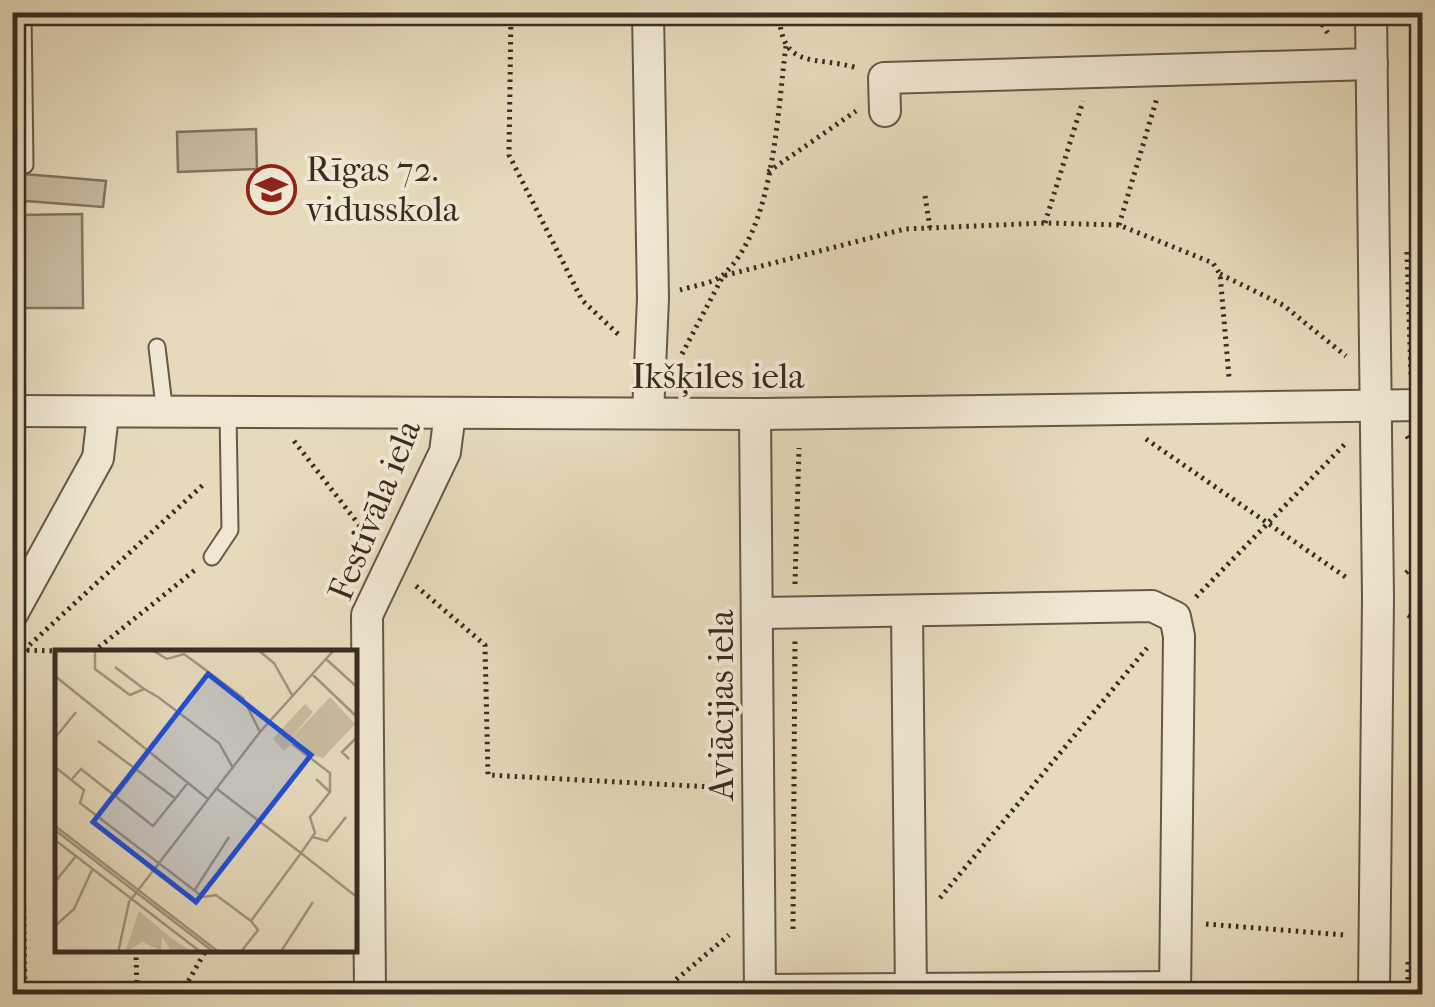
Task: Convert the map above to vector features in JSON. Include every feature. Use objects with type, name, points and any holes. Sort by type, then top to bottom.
[{"type":"street","points":[[648,12],[654,299],[661,365],[648,412]]},
{"type":"street","points":[[1372,12],[1378,598],[1374,994]]},
{"type":"street","points":[[884,97],[1092,70],[1372,64]]},
{"type":"street","name":"Ikšķiles iela","points":[[12,411],[756,414],[1376,392],[1422,405]]},
{"type":"street","name":"Festivāla iela","points":[[370,994],[367,615],[445,452],[450,412]]},
{"type":"street","points":[[12,614],[98,458],[103,414]]},
{"type":"street","name":"Aviācijas iela","points":[[756,414],[760,992]]},
{"type":"street","points":[[758,613],[1152,606],[1175,617],[1179,636],[1175,991],[760,992]]},
{"type":"street","points":[[907,612],[911,990]]},
{"type":"lane","points":[[24,12],[25,165]]},
{"type":"lane","points":[[157,347],[165,414]]},
{"type":"lane","points":[[212,557],[230,530],[228,414]]},
{"type":"path","points":[[510,12],[509,155],[582,300],[661,365],[756,225],[768,172],[786,46],[779,12]]},
{"type":"path","points":[[768,172],[866,104],[884,97],[850,66],[798,58],[786,46]]},
{"type":"path","points":[[1045,222],[1092,70]]},
{"type":"path","points":[[1119,225],[1166,70]]},
{"type":"path","points":[[926,196],[930,228]]},
{"type":"path","points":[[654,299],[722,276],[905,230],[1045,222],[1119,225],[1213,263],[1220,274],[1229,380]]},
{"type":"path","points":[[1220,274],[1283,305],[1376,392]]},
{"type":"path","points":[[1134,430],[1268,525],[1422,623]]},
{"type":"path","points":[[1403,430],[1422,461]]},
{"type":"path","points":[[911,931],[1175,617],[1354,434]]},
{"type":"path","points":[[292,438],[390,564],[485,645],[488,775],[744,788]]},
{"type":"path","points":[[793,929],[799,448]]},
{"type":"path","points":[[25,994],[23,651],[228,460]]},
{"type":"path","points":[[94,650],[212,557]]},
{"type":"path","points":[[12,650],[55,651]]},
{"type":"path","points":[[1174,921],[1373,938]]},
{"type":"path","points":[[658,994],[743,922]]},
{"type":"path","points":[[136,952],[136,994]]},
{"type":"path","points":[[181,994],[205,952]]},
{"type":"shaded area","points":[[256,129],[257,169],[178,172],[177,132]]},
{"type":"shaded area","points":[[12,173],[106,181],[103,207],[13,200]]},
{"type":"shaded area","points":[[82,214],[83,308],[22,308],[20,215]]},
{"type":"place","name":"Rīgas 72. vidusskola","points":[[271,189]]}]
